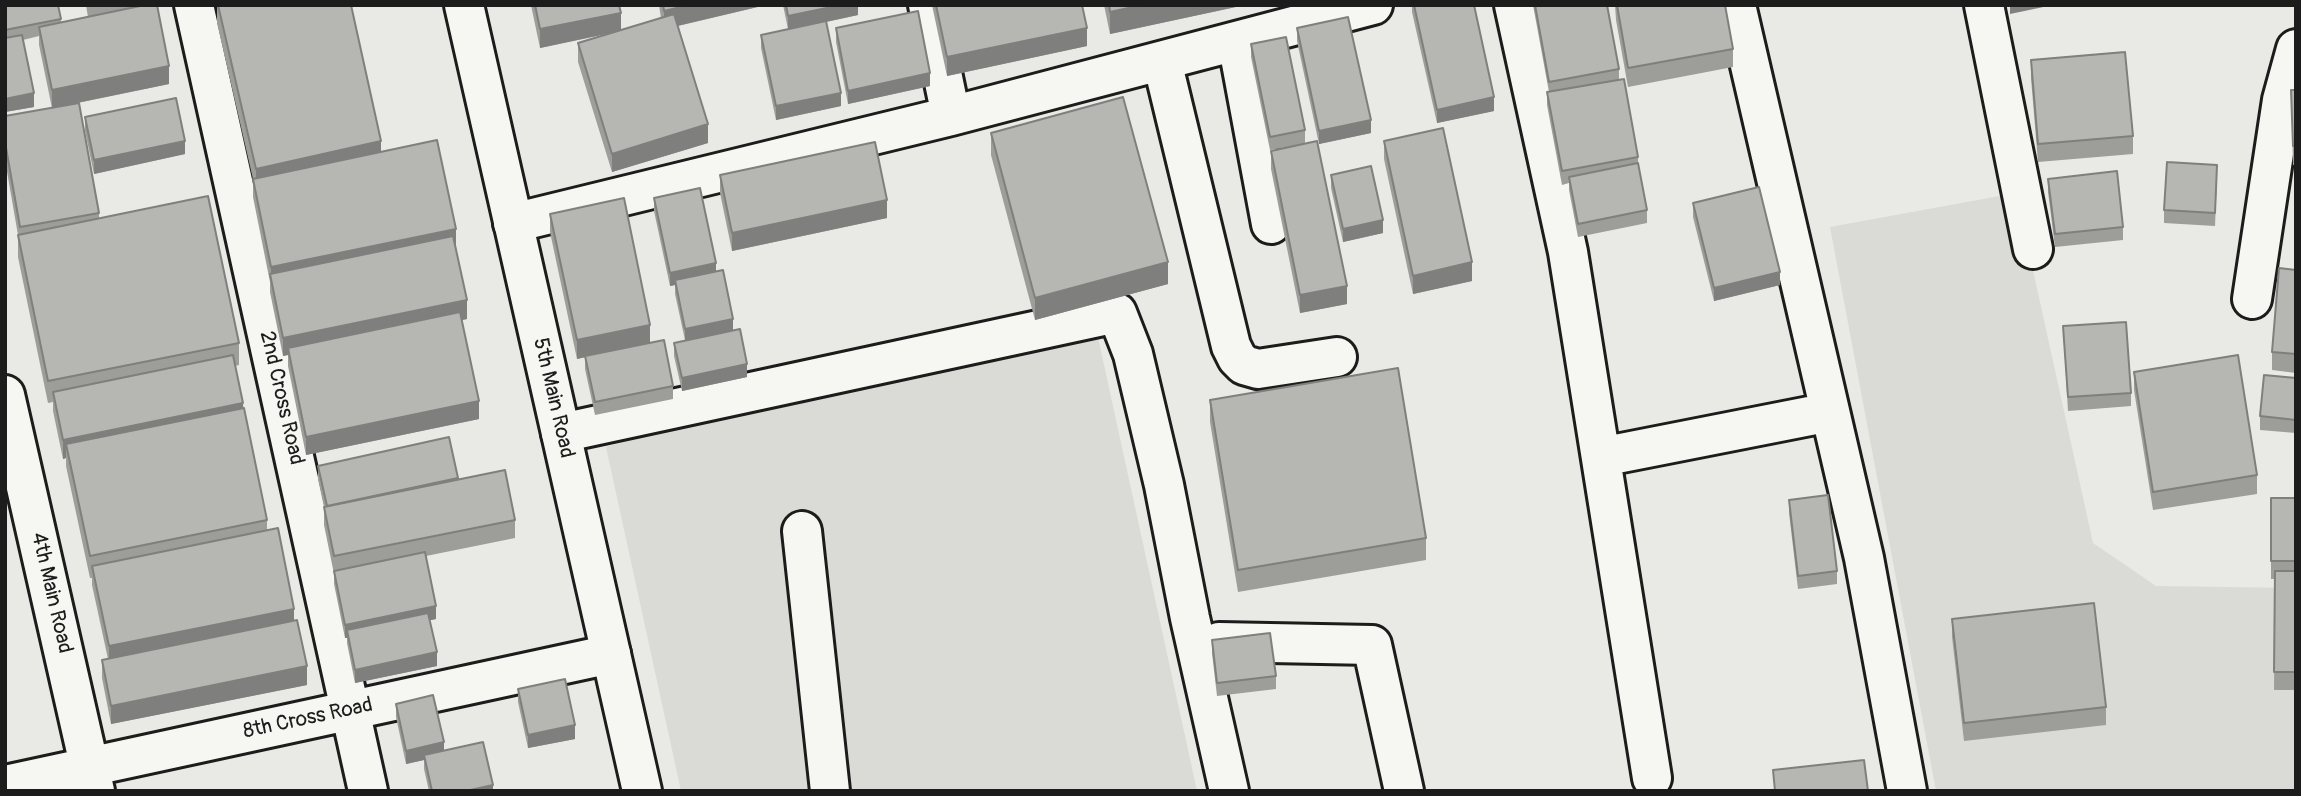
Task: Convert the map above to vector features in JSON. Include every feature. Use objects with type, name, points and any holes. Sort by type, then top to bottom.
[{"type":"street","name":"2nd Cross Road","points":[[194,5],[368,791]]},
{"type":"street","name":"5th Main Road","points":[[464,5],[642,791]]},
{"type":"street","points":[[928,5],[951,117]]},
{"type":"street","points":[[513,223],[951,117],[1373,5]]},
{"type":"street","points":[[1514,5],[1568,252],[1652,778]]},
{"type":"street","points":[[1736,5],[1864,558],[1907,791]]},
{"type":"street","points":[[1984,5],[2034,249]]},
{"type":"street","points":[[1237,41],[1271,224]]},
{"type":"street","points":[[2252,299],[2282,100],[2296,49]]},
{"type":"street","points":[[1162,61],[1231,346],[1237,358],[1244,365],[1258,369],[1337,357]]},
{"type":"street","points":[[561,433],[1117,313],[1133,354],[1155,446],[1229,791]]},
{"type":"street","name":"4th Main Road","points":[[5,395],[93,779]]},
{"type":"street","points":[[1601,457],[1830,412]]},
{"type":"street","points":[[802,531],[830,791]]},
{"type":"street","points":[[1195,642],[1372,645],[1404,791]]},
{"type":"street","name":"8th Cross Road","points":[[5,785],[93,779],[350,710],[611,654]]},
{"type":"shaded area","points":[[2016,193],[2093,543],[2156,586],[2296,588],[2296,791],[1936,791],[1830,227]]},
{"type":"shaded area","points":[[1092,310],[1197,791],[681,791],[606,447]]},
{"type":"building","points":[[5,5],[58,5],[61,19],[5,30]]},
{"type":"building","points":[[145,5],[157,5],[169,66],[52,90],[39,27]]},
{"type":"building","points":[[218,5],[351,5],[381,141],[256,169]]},
{"type":"building","points":[[535,5],[619,5],[621,13],[540,29]]},
{"type":"building","points":[[663,5],[689,5],[664,11]]},
{"type":"building","points":[[786,5],[841,5],[788,16]]},
{"type":"building","points":[[936,5],[1082,5],[1087,28],[947,57]]},
{"type":"building","points":[[1109,5],[1142,5],[1110,12]]},
{"type":"building","points":[[1414,5],[1474,5],[1494,97],[1437,110]]},
{"type":"building","points":[[1535,5],[1607,5],[1619,69],[1549,82]]},
{"type":"building","points":[[1617,5],[1725,5],[1733,49],[1628,68]]},
{"type":"building","points":[[918,11],[930,73],[848,91],[836,28]]},
{"type":"building","points":[[674,14],[708,124],[612,154],[578,43]]},
{"type":"building","points":[[1348,17],[1371,120],[1319,131],[1297,28]]},
{"type":"building","points":[[826,21],[841,93],[776,106],[761,35]]},
{"type":"building","points":[[22,35],[34,93],[5,99],[5,38]]},
{"type":"building","points":[[1286,37],[1305,130],[1270,137],[1251,44]]},
{"type":"building","points":[[2125,52],[2133,136],[2038,144],[2031,60]]},
{"type":"building","points":[[1624,79],[1638,157],[1562,171],[1547,92]]},
{"type":"building","points":[[2291,90],[2296,90],[2296,146],[2293,146]]},
{"type":"building","points":[[1123,97],[1168,262],[1035,298],[991,133]]},
{"type":"building","points":[[176,98],[185,141],[94,160],[85,117]]},
{"type":"building","points":[[79,103],[99,213],[20,227],[5,142],[5,116]]},
{"type":"building","points":[[1443,128],[1472,262],[1413,276],[1384,141]]},
{"type":"building","points":[[437,140],[456,229],[271,267],[253,179]]},
{"type":"building","points":[[1317,141],[1347,286],[1300,295],[1271,151]]},
{"type":"building","points":[[875,142],[887,200],[732,233],[720,175]]},
{"type":"building","points":[[2167,162],[2217,165],[2215,213],[2164,210]]},
{"type":"building","points":[[1638,163],[1647,210],[1578,224],[1569,177]]},
{"type":"building","points":[[1371,166],[1383,220],[1343,229],[1331,175]]},
{"type":"building","points":[[2117,171],[2123,227],[2055,234],[2048,179]]},
{"type":"building","points":[[1759,187],[1780,272],[1714,288],[1693,203]]},
{"type":"building","points":[[700,188],[716,263],[670,273],[654,198]]},
{"type":"building","points":[[208,196],[239,343],[48,381],[18,235]]},
{"type":"building","points":[[624,198],[650,325],[577,340],[550,214]]},
{"type":"building","points":[[453,236],[467,300],[283,338],[270,274]]},
{"type":"building","points":[[2279,268],[2296,270],[2296,354],[2272,352]]},
{"type":"building","points":[[723,270],[733,319],[685,329],[675,280]]},
{"type":"building","points":[[460,312],[479,401],[306,437],[288,348]]},
{"type":"building","points":[[2126,322],[2131,393],[2068,397],[2063,326]]},
{"type":"building","points":[[740,329],[747,364],[682,378],[674,343]]},
{"type":"building","points":[[664,340],[673,386],[595,402],[585,356]]},
{"type":"building","points":[[233,355],[243,403],[63,440],[53,392]]},
{"type":"building","points":[[2238,355],[2257,475],[2153,492],[2134,372]]},
{"type":"building","points":[[1398,368],[1426,538],[1238,570],[1210,400]]},
{"type":"building","points":[[2264,375],[2296,378],[2296,420],[2260,416]]},
{"type":"building","points":[[244,408],[267,520],[90,556],[66,444]]},
{"type":"building","points":[[449,437],[458,478],[327,506],[318,466]]},
{"type":"building","points":[[505,470],[515,520],[334,556],[324,507]]},
{"type":"building","points":[[1828,495],[1837,571],[1798,576],[1789,500]]},
{"type":"building","points":[[2271,498],[2296,498],[2296,561],[2271,561]]},
{"type":"building","points":[[278,528],[294,609],[109,646],[92,566]]},
{"type":"building","points":[[425,552],[436,606],[345,625],[334,571]]},
{"type":"building","points":[[2275,571],[2296,571],[2296,672],[2274,672]]},
{"type":"building","points":[[2094,603],[2106,707],[1964,723],[1952,619]]},
{"type":"building","points":[[428,613],[437,652],[355,670],[347,630]]},
{"type":"building","points":[[297,620],[307,666],[111,706],[102,660]]},
{"type":"building","points":[[1270,633],[1276,676],[1217,683],[1212,640]]},
{"type":"building","points":[[565,679],[575,725],[528,735],[518,689]]},
{"type":"building","points":[[433,695],[444,742],[406,751],[396,704]]},
{"type":"building","points":[[483,742],[493,785],[466,791],[432,791],[424,755]]},
{"type":"building","points":[[1864,760],[1868,791],[1775,791],[1773,770]]}]
